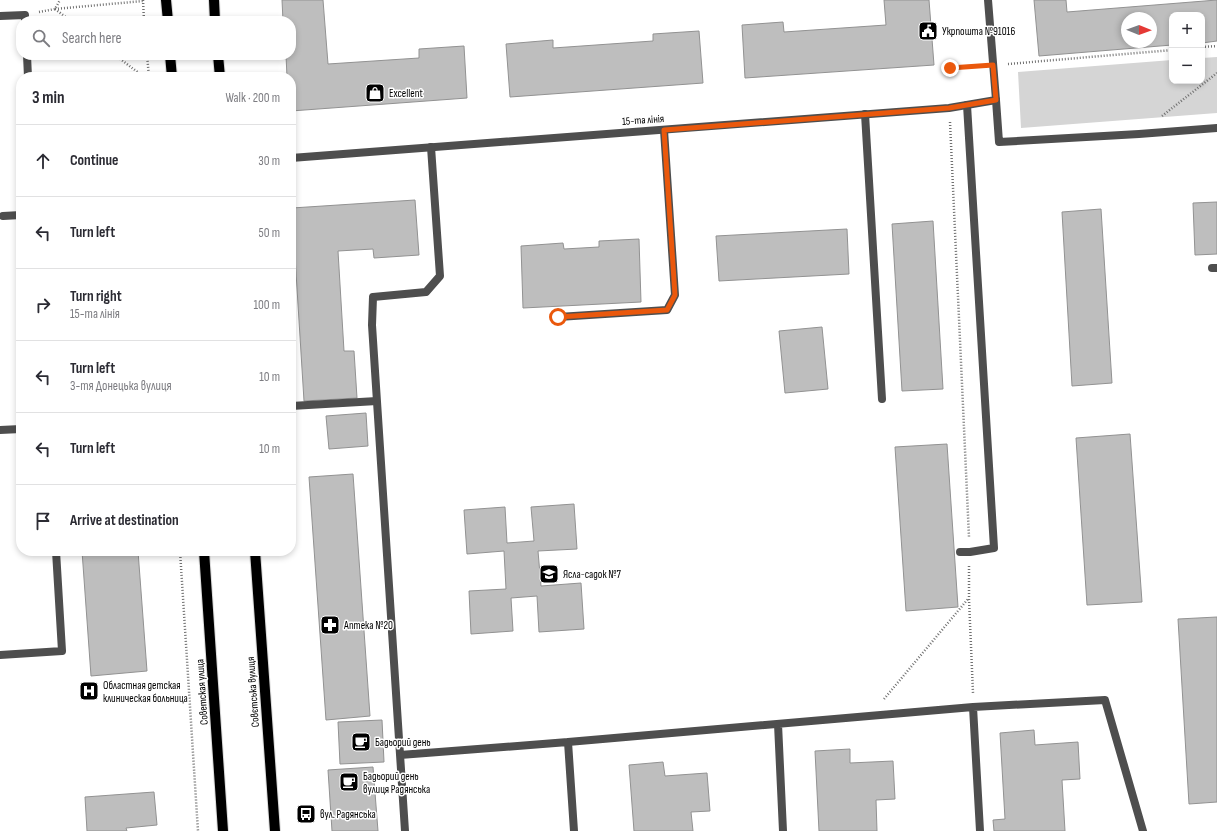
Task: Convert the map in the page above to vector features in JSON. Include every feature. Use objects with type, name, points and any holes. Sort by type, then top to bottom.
[{"type":"main road","points":[[166,0],[168,16]]},
{"type":"main road","points":[[214,0],[215,16]]},
{"type":"main road","points":[[170,60],[172,72]]},
{"type":"main road","points":[[218,60],[220,72]]},
{"type":"main road","name":"Советская улица","points":[[204,556],[223,831]]},
{"type":"main road","name":"Совєтська вулиця","points":[[255,556],[275,831]]},
{"type":"street","points":[[988,0],[999,142],[1217,128]]},
{"type":"street","points":[[0,16],[16,17]]},
{"type":"street","points":[[27,60],[28,72]]},
{"type":"street","name":"15-та лінія","points":[[296,158],[949,108],[996,100]]},
{"type":"street","points":[[960,552],[994,548],[967,105]]},
{"type":"street","points":[[865,114],[882,399]]},
{"type":"street","points":[[558,317],[667,310],[675,295],[664,130]]},
{"type":"street","points":[[405,831],[372,325],[374,297],[426,292],[440,276],[431,148]]},
{"type":"street","points":[[3,216],[16,215]]},
{"type":"street","points":[[296,406],[376,401]]},
{"type":"street","points":[[0,430],[16,429]]},
{"type":"street","points":[[0,655],[62,651],[56,556]]},
{"type":"street","points":[[400,755],[973,707],[1105,700],[1143,831]]},
{"type":"street","points":[[973,707],[980,831]]},
{"type":"street","points":[[778,724],[783,831]]},
{"type":"street","points":[[568,742],[574,831]]},
{"type":"path","points":[[54,9],[60,0]]},
{"type":"path","points":[[31,16],[54,9],[143,0],[144,16]]},
{"type":"path","points":[[54,9],[63,16]]},
{"type":"path","points":[[1205,47],[1217,46]]},
{"type":"path","points":[[950,68],[1169,50]]},
{"type":"path","points":[[122,60],[137,72]]},
{"type":"path","points":[[147,60],[149,72]]},
{"type":"path","points":[[1139,134],[1217,73]]},
{"type":"path","points":[[949,108],[970,552],[969,599],[973,707]]},
{"type":"path","points":[[180,556],[198,831]]},
{"type":"path","points":[[870,716],[969,599]]},
{"type":"shaded area","points":[[1217,57],[1217,113],[1021,128],[1018,72],[1169,60],[1169,84],[1205,84],[1205,58]]},
{"type":"building","points":[[282,0],[323,0],[328,64],[419,58],[419,49],[464,46],[467,98],[296,111],[296,72],[287,72],[286,60],[296,60],[296,16],[283,16]]},
{"type":"building","points":[[884,0],[929,0],[934,65],[745,78],[742,25],[783,22],[784,32],[886,25]]},
{"type":"building","points":[[1034,0],[1066,0],[1067,12],[1217,0],[1217,41],[1205,43],[1205,12],[1169,12],[1169,45],[1157,46],[1157,12],[1121,12],[1121,48],[1136,48],[1039,56]]},
{"type":"building","points":[[699,31],[703,83],[510,97],[506,44],[553,40],[553,48],[653,41],[653,34]]},
{"type":"building","points":[[415,200],[419,255],[374,258],[373,249],[338,251],[344,351],[354,351],[357,398],[304,401],[296,272],[296,208]]},
{"type":"building","points":[[1217,202],[1217,254],[1195,255],[1193,203]]},
{"type":"building","points":[[1101,209],[1112,383],[1072,386],[1062,212]]},
{"type":"building","points":[[933,221],[943,389],[902,391],[892,224]]},
{"type":"building","points":[[847,229],[849,274],[719,281],[716,236]]},
{"type":"building","points":[[639,239],[641,302],[523,308],[521,246],[563,243],[564,249],[599,247],[599,241]]},
{"type":"building","points":[[822,327],[828,389],[785,393],[779,331]]},
{"type":"building","points":[[366,413],[368,446],[329,449],[326,416]]},
{"type":"building","points":[[1130,434],[1142,602],[1087,605],[1076,438]]},
{"type":"building","points":[[947,444],[958,607],[906,611],[895,447]]},
{"type":"building","points":[[353,474],[370,716],[326,720],[309,477]]},
{"type":"building","points":[[574,504],[577,549],[538,551],[541,586],[581,583],[584,629],[539,632],[537,596],[511,598],[513,631],[471,634],[469,591],[506,589],[504,551],[467,554],[464,510],[505,507],[507,543],[534,541],[531,507]]},
{"type":"building","points":[[82,556],[138,556],[147,671],[91,676]]},
{"type":"building","points":[[1217,617],[1217,802],[1189,804],[1178,619]]},
{"type":"building","name":"Бадьорий день","points":[[382,720],[384,762],[340,764],[338,722]]},
{"type":"building","points":[[1034,730],[1035,745],[1078,742],[1080,779],[1062,780],[1065,831],[994,831],[993,820],[1005,819],[1000,733]]},
{"type":"building","points":[[850,749],[850,763],[893,761],[895,799],[876,800],[877,831],[819,831],[815,751]]},
{"type":"building","points":[[663,762],[665,776],[707,773],[710,811],[691,812],[693,831],[634,831],[629,765]]},
{"type":"building","points":[[373,767],[378,831],[332,831],[328,770]]},
{"type":"building","points":[[154,792],[157,825],[126,828],[127,831],[87,831],[85,797]]},
{"type":"place","name":"Укрпошта №91016","points":[[928,31]]},
{"type":"place","name":"Excellent","points":[[375,93]]},
{"type":"place","name":"Ясла-садок №7","points":[[549,574]]},
{"type":"place","name":"Аптека №20","points":[[330,625]]},
{"type":"place","name":"Областная детская клиническая больница","points":[[89,691]]},
{"type":"place","name":"Бадьорий день","points":[[361,742]]},
{"type":"place","name":"Бадьорий день вулиця Радянська","points":[[349,782]]},
{"type":"place","name":"вул. Радянська","points":[[306,814]]},
{"type":"route","points":[[558,317],[667,310],[675,295],[664,130],[949,108],[996,100],[993,65],[950,68]]}]
